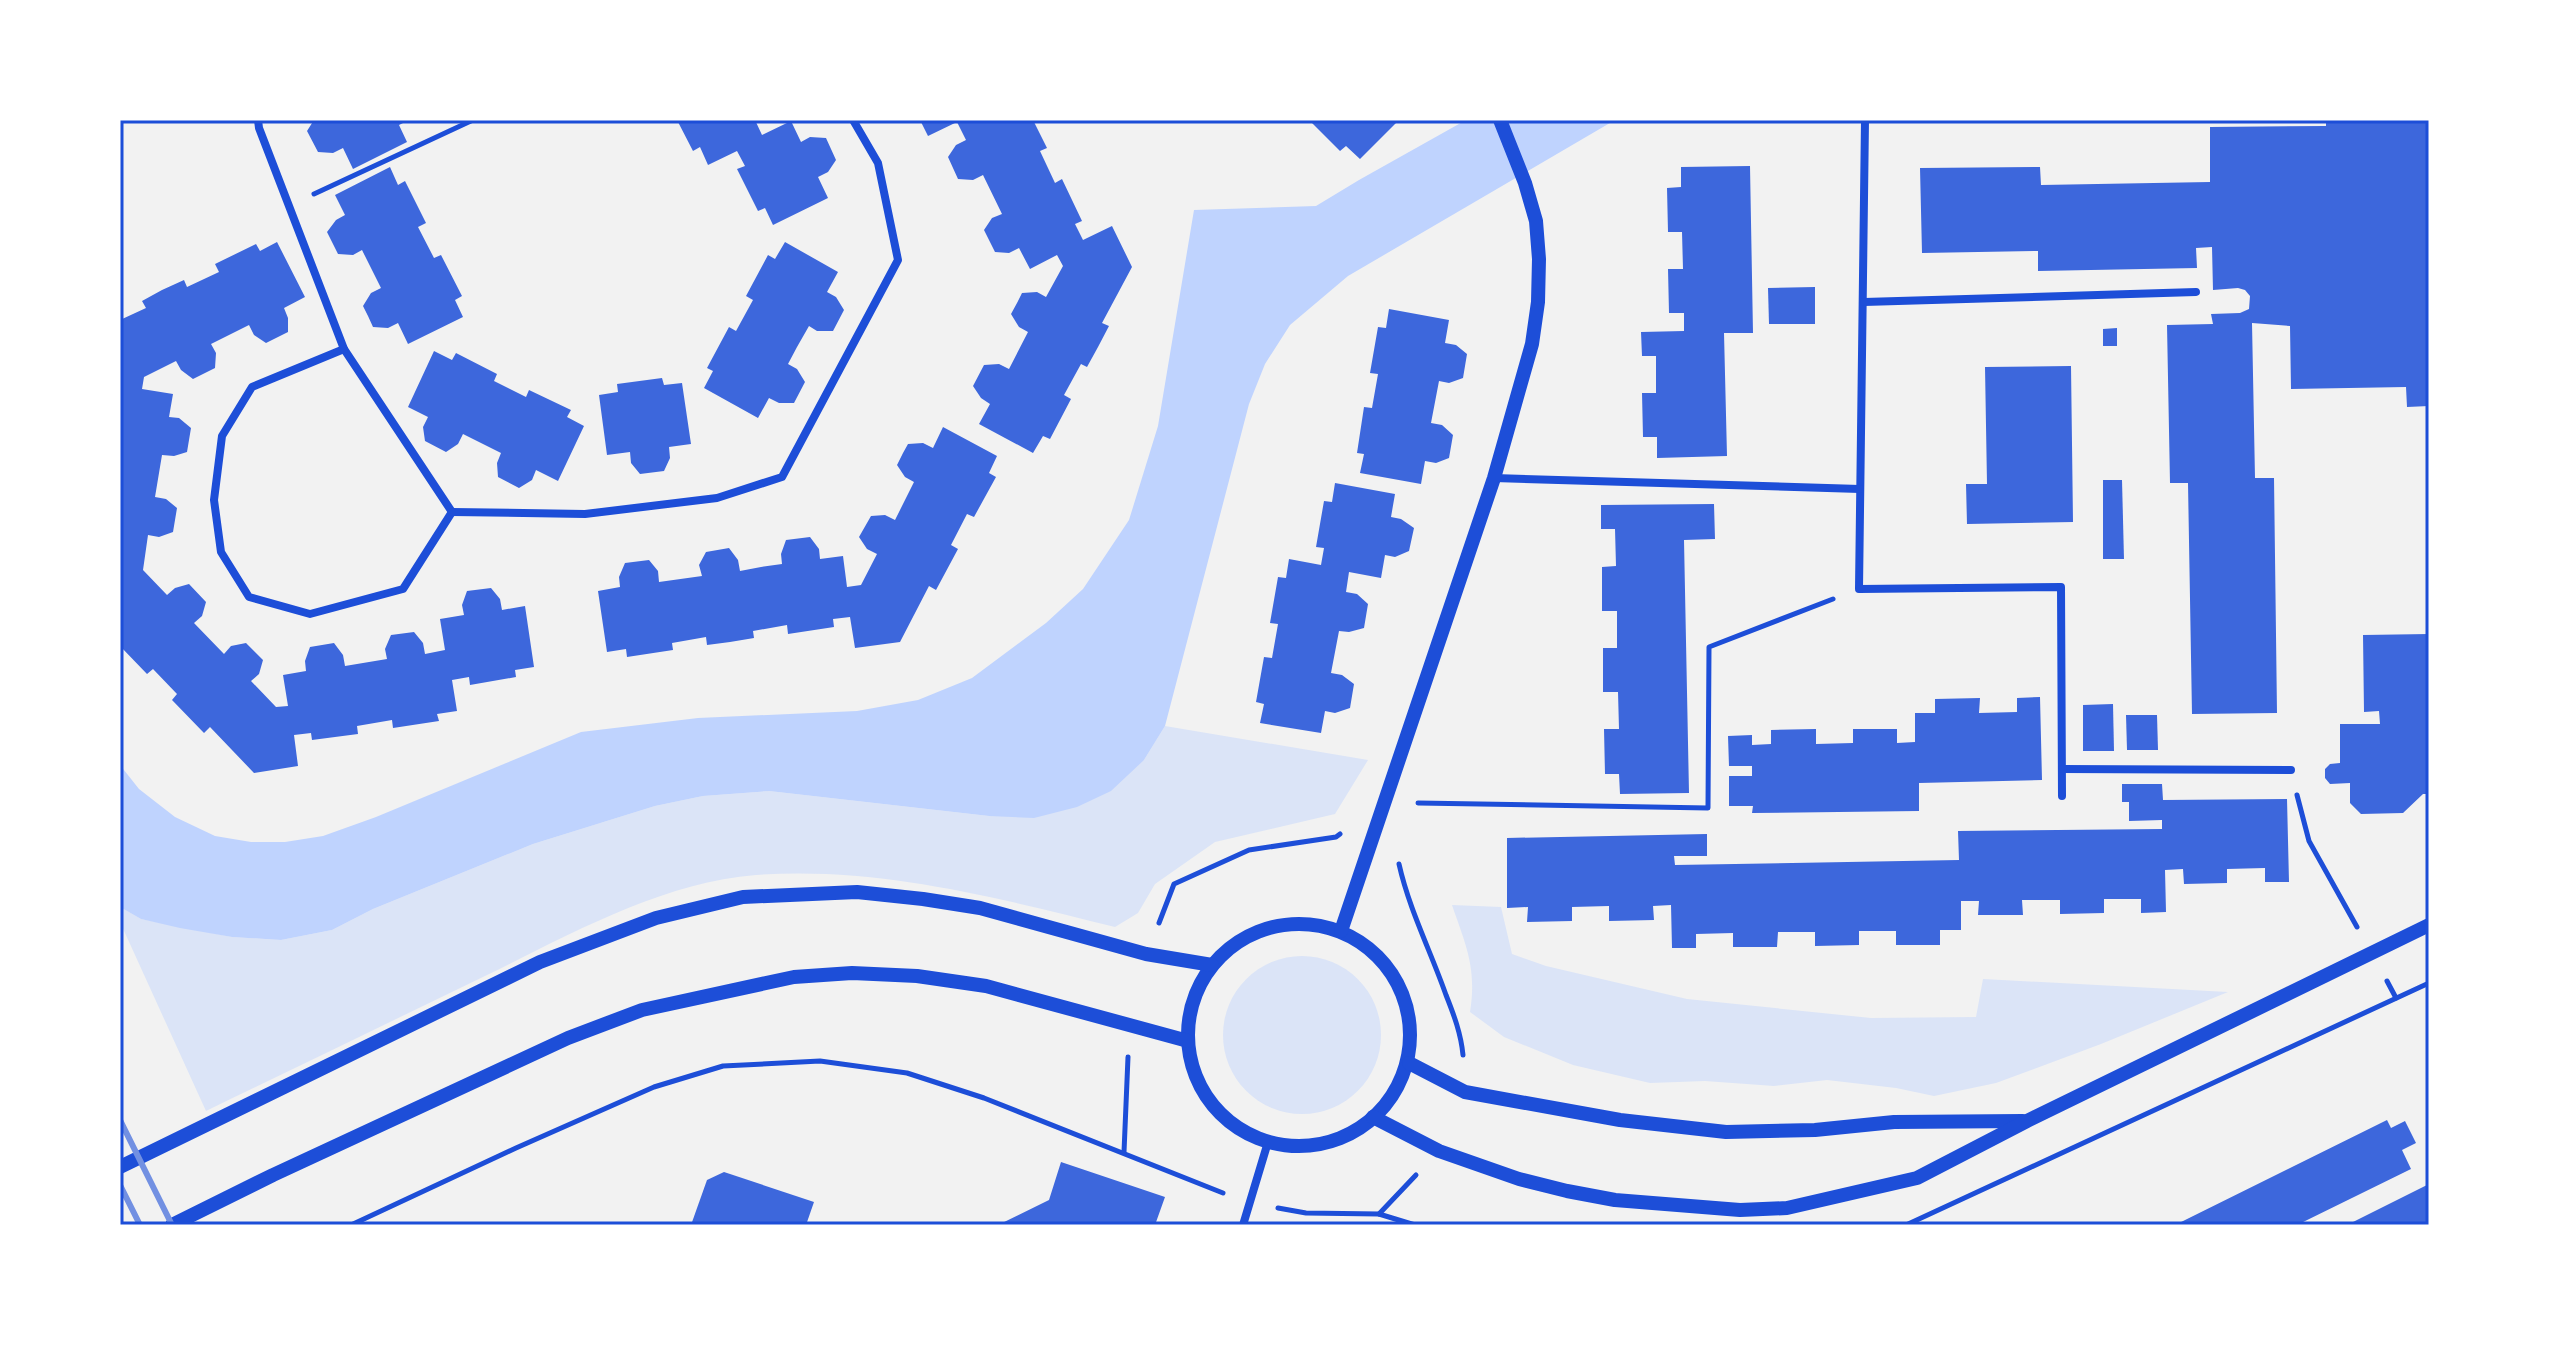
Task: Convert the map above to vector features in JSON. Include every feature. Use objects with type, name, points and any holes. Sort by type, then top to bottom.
[{"type":"street","points":[[258,120],[344,349],[452,512]]},
{"type":"street","points":[[452,512],[585,514],[717,498],[782,477],[898,260],[878,163],[853,120]]},
{"type":"street","points":[[1341,931],[1494,478],[1532,344],[1538,302],[1536,221],[1500,120]]},
{"type":"street","points":[[1865,120],[1859,589],[2061,587],[2062,796]]},
{"type":"street","points":[[1864,302],[2196,292]]},
{"type":"street","points":[[344,349],[252,387],[222,436],[214,500],[221,552],[249,597],[310,614],[403,589],[452,512]]},
{"type":"street","points":[[1494,478],[1860,489]]},
{"type":"street","points":[[2062,769],[2291,770]]},
{"type":"street","points":[[120,1167],[540,962],[656,918],[743,897],[857,892],[923,899],[980,908],[1146,954],[1212,965]]},
{"type":"street","points":[[1292,923],[1341,931],[1380,959],[1404,1003],[1410,1032],[1409,1063],[1401,1084],[1389,1102],[1373,1117],[1338,1138],[1300,1146],[1268,1142],[1244,1133],[1211,1102],[1193,1070],[1188,1041],[1189,1017],[1196,994],[1212,965],[1248,936],[1292,923]]},
{"type":"street","points":[[1373,1117],[1439,1151],[1543,1185],[1615,1200],[1740,1210],[1787,1208],[1917,1178],[2429,925]]},
{"type":"street","points":[[172,1225],[568,1038],[642,1010],[794,977],[878,974],[986,986],[1188,1041]]},
{"type":"street","points":[[1409,1063],[1465,1092],[1620,1120],[1726,1132],[1815,1130],[1894,1122],[2027,1121]]},
{"type":"street","points":[[1243,1225],[1268,1142]]},
{"type":"path","points":[[289,206],[473,120]]},
{"type":"path","points":[[1385,803],[1708,808],[1709,647],[1859,589]]},
{"type":"path","points":[[2291,770],[2309,841],[2371,952]]},
{"type":"path","points":[[1906,1225],[2429,983]]},
{"type":"path","points":[[1124,1152],[1128,1047]]},
{"type":"path","points":[[351,1225],[654,1087],[723,1066],[820,1061],[907,1073],[984,1098],[1203,1185]]},
{"type":"path","points":[[1379,1214],[1413,1178]]},
{"type":"path","points":[[1292,1211],[1379,1214],[1415,1225]]},
{"type":"shaded area","points":[[1165,726],[1368,760],[1335,814],[1215,842],[1155,884],[1138,913],[1115,927],[982,895],[892,880],[802,873],[720,880],[651,899],[583,928],[206,1111],[120,922],[120,907],[141,919],[232,937],[281,940],[332,930],[373,909],[533,844],[655,806],[703,796],[769,791],[989,816],[1144,760]]},
{"type":"shaded area","points":[[1452,905],[1501,907],[1512,954],[1546,966],[1687,999],[1871,1018],[1976,1017],[1983,979],[2228,992],[1996,1083],[1934,1096],[1827,1080],[1774,1086],[1705,1081],[1650,1083],[1573,1065],[1504,1037],[1470,1012],[1471,970]]},
{"type":"shaded area","points":[[1302,956],[1332,962],[1358,979],[1375,1005],[1381,1035],[1375,1065],[1358,1091],[1332,1108],[1302,1114],[1272,1108],[1246,1091],[1229,1065],[1223,1035],[1229,1005],[1246,979],[1272,962]]},
{"type":"water","points":[[1466,120],[1615,120],[1348,276],[1290,325],[1265,364],[1249,404],[1165,726],[1144,760],[1111,791],[1077,807],[1034,818],[989,816],[769,791],[703,796],[655,806],[533,844],[373,909],[332,930],[281,940],[232,937],[180,928],[141,919],[120,907],[120,765],[139,789],[175,817],[215,836],[251,842],[285,842],[323,836],[376,817],[581,732],[698,718],[857,711],[918,700],[972,678],[1046,623],[1083,589],[1129,520],[1158,426],[1194,210],[1316,206]]},
{"type":"building","points":[[314,120],[409,120],[399,125],[407,142],[353,169],[343,148],[333,153],[318,152],[307,131]]},
{"type":"building","points":[[677,120],[755,120],[762,135],[791,121],[801,142],[810,137],[826,138],[836,160],[828,172],[818,177],[828,198],[773,225],[765,208],[758,211],[737,169],[745,166],[737,151],[708,165],[700,147],[693,151]]},
{"type":"building","points":[[920,120],[1033,120],[1047,148],[1040,151],[1055,183],[1062,179],[1082,221],[1075,224],[1083,240],[1112,226],[1132,267],[1102,323],[1109,326],[1098,347],[1087,367],[1081,364],[1064,395],[1071,399],[1050,439],[1043,436],[1033,453],[979,424],[990,404],[981,398],[973,386],[984,365],[999,364],[1009,369],[1028,332],[1019,327],[1011,314],[1022,293],[1037,292],[1046,297],[1063,266],[1057,255],[1030,269],[1019,248],[1009,253],[995,252],[984,230],[992,218],[1002,214],[983,175],[973,180],[958,179],[948,157],[956,145],[966,140],[957,122],[928,136]]},
{"type":"building","points":[[1309,120],[1399,120],[1360,159],[1346,146],[1340,151]]},
{"type":"building","points":[[2326,120],[2429,120],[2429,406],[2407,407],[2406,387],[2291,389],[2290,326],[2252,323],[2255,478],[2274,478],[2277,713],[2192,714],[2188,483],[2170,483],[2167,325],[2213,324],[2211,314],[2240,313],[2249,309],[2250,296],[2238,288],[2213,290],[2212,247],[2196,248],[2197,268],[2038,271],[2038,251],[1922,253],[1920,168],[2040,167],[2041,185],[2210,182],[2210,127],[2326,126]]},
{"type":"building","points":[[1750,166],[1753,333],[1724,333],[1727,456],[1657,458],[1657,437],[1643,437],[1642,393],[1656,393],[1656,356],[1642,356],[1641,332],[1684,331],[1684,313],[1669,313],[1668,269],[1683,269],[1682,232],[1668,232],[1667,188],[1681,187],[1681,167]]},
{"type":"building","points":[[390,167],[398,185],[405,181],[426,223],[418,227],[434,258],[441,255],[462,296],[455,300],[463,317],[408,344],[398,323],[388,328],[373,327],[363,306],[371,293],[381,288],[362,250],[353,255],[338,254],[327,232],[336,220],[345,215],[335,195]]},
{"type":"building","points":[[277,242],[305,297],[284,308],[288,332],[266,343],[254,335],[249,325],[211,344],[216,353],[215,368],[193,379],[181,370],[176,361],[144,377],[142,389],[173,394],[169,417],[179,418],[191,428],[187,452],[174,456],[162,455],[155,497],[166,499],[177,508],[173,532],[159,537],[148,535],[143,570],[167,595],[175,588],[189,584],[206,602],[202,616],[194,623],[224,654],[231,646],[246,643],[263,660],[259,674],[251,681],[276,707],[288,706],[283,675],[306,671],[305,661],[310,647],[334,643],[343,655],[345,666],[387,659],[385,649],[391,635],[414,632],[423,643],[425,654],[445,650],[440,619],[464,615],[462,605],[467,591],[491,588],[500,599],[502,610],[525,606],[534,667],[515,670],[516,677],[470,685],[469,677],[452,680],[457,711],[437,714],[439,721],[393,728],[392,720],[357,726],[358,734],[312,740],[311,733],[294,735],[298,766],[254,773],[210,727],[204,733],[172,700],[177,694],[153,669],[147,674],[120,646],[120,320],[146,308],[142,301],[162,290],[184,280],[187,287],[219,272],[215,264],[256,244],[260,251]]},
{"type":"building","points":[[785,242],[838,272],[827,292],[836,297],[844,310],[833,331],[817,331],[809,326],[797,347],[788,364],[797,369],[805,382],[794,403],[779,403],[769,398],[758,418],[704,388],[713,371],[707,368],[729,327],[736,331],[753,300],[746,296],[768,255],[775,259]]},
{"type":"building","points":[[1815,287],[1815,324],[1769,324],[1768,288]]},
{"type":"building","points":[[1389,309],[1449,320],[1445,343],[1456,345],[1467,354],[1463,378],[1449,383],[1439,381],[1431,423],[1442,425],[1453,435],[1449,458],[1436,463],[1425,461],[1421,484],[1360,473],[1364,454],[1357,453],[1364,407],[1372,408],[1378,374],[1370,373],[1378,327],[1386,328]]},
{"type":"building","points":[[2117,328],[2117,346],[2103,346],[2103,329]]},
{"type":"building","points":[[434,351],[452,360],[456,353],[497,374],[494,381],[526,397],[529,390],[571,410],[567,417],[584,426],[558,481],[536,470],[532,480],[519,488],[498,477],[497,463],[501,453],[463,434],[458,444],[446,452],[425,441],[423,427],[428,417],[408,407]]},
{"type":"building","points":[[2071,366],[2073,522],[1967,524],[1966,484],[1987,484],[1985,367]]},
{"type":"building","points":[[662,378],[664,385],[682,383],[691,444],[669,447],[670,458],[664,471],[640,474],[631,463],[630,452],[607,455],[599,395],[618,392],[617,384]]},
{"type":"building","points":[[943,427],[997,456],[989,473],[996,477],[974,517],[967,514],[951,545],[958,549],[936,590],[929,586],[900,642],[855,648],[850,617],[833,619],[834,627],[788,634],[787,625],[753,631],[754,638],[730,642],[707,645],[706,637],[672,643],[673,650],[627,657],[626,649],[607,652],[598,591],[620,587],[619,577],[625,563],[649,560],[658,571],[659,582],[702,576],[699,565],[706,552],[729,548],[738,560],[740,571],[782,564],[781,554],[786,540],[810,537],[819,549],[820,559],[843,556],[847,587],[861,585],[877,554],[867,549],[859,537],[871,516],[885,515],[895,520],[914,482],[905,477],[897,465],[903,453],[908,444],[923,443],[933,448]]},
{"type":"building","points":[[2103,480],[2122,480],[2124,559],[2103,559]]},
{"type":"building","points":[[1335,483],[1395,494],[1391,517],[1401,519],[1414,528],[1409,551],[1395,557],[1385,555],[1381,578],[1349,572],[1346,592],[1357,594],[1368,604],[1364,628],[1339,631],[1331,673],[1342,675],[1354,684],[1350,708],[1335,713],[1325,711],[1321,733],[1260,723],[1264,704],[1256,702],[1264,657],[1272,658],[1278,624],[1270,623],[1278,577],[1286,578],[1289,559],[1321,565],[1324,548],[1316,547],[1324,501],[1332,502]]},
{"type":"building","points":[[1714,504],[1715,539],[1684,540],[1689,793],[1620,794],[1619,774],[1605,774],[1604,729],[1619,729],[1618,692],[1603,692],[1603,648],[1617,648],[1617,611],[1602,611],[1602,567],[1616,566],[1615,529],[1601,529],[1601,505]]},
{"type":"building","points":[[2429,634],[2429,794],[2423,794],[2403,813],[2361,814],[2350,803],[2350,783],[2330,784],[2325,778],[2325,769],[2330,764],[2340,763],[2340,724],[2380,724],[2379,711],[2364,712],[2363,635]]},
{"type":"building","points":[[2040,697],[2042,780],[1919,783],[1919,811],[1752,813],[1753,806],[1729,806],[1729,776],[1752,776],[1752,766],[1729,766],[1728,736],[1752,735],[1752,745],[1771,744],[1771,730],[1816,729],[1816,744],[1853,743],[1853,729],[1897,729],[1897,743],[1915,742],[1915,713],[1935,713],[1935,699],[1980,698],[1979,713],[2017,712],[2017,698]]},
{"type":"building","points":[[2113,704],[2114,751],[2083,751],[2083,705]]},
{"type":"building","points":[[2126,715],[2157,715],[2158,750],[2127,750]]},
{"type":"building","points":[[2122,784],[2162,784],[2163,800],[2287,799],[2289,882],[2265,882],[2265,868],[2227,869],[2227,883],[2184,884],[2183,869],[2165,870],[2166,912],[2141,913],[2141,899],[2104,899],[2104,913],[2060,914],[2060,900],[2022,900],[2023,915],[1978,915],[1979,901],[1961,901],[1961,930],[1940,930],[1940,945],[1896,945],[1896,931],[1859,931],[1859,945],[1815,946],[1815,932],[1778,932],[1777,947],[1733,947],[1733,933],[1696,934],[1696,948],[1672,948],[1671,905],[1653,906],[1654,920],[1609,921],[1609,906],[1572,907],[1572,921],[1527,922],[1528,907],[1507,908],[1507,838],[1707,834],[1707,856],[1674,856],[1675,865],[1959,860],[1958,831],[2162,829],[2162,820],[2129,821],[2129,802],[2122,802]]},
{"type":"building","points":[[2387,1120],[2391,1128],[2405,1121],[2416,1143],[2402,1150],[2411,1169],[2297,1225],[2175,1225]]},
{"type":"building","points":[[1061,1162],[1165,1197],[1155,1225],[998,1225],[1049,1200]]},
{"type":"building","points":[[724,1172],[814,1202],[806,1225],[691,1225],[707,1180]]},
{"type":"building","points":[[2429,1184],[2429,1225],[2355,1225],[2353,1222]]},
{"type":"railway","points":[[120,1120],[172,1225]]},
{"type":"railway","points":[[120,1185],[140,1225]]}]
